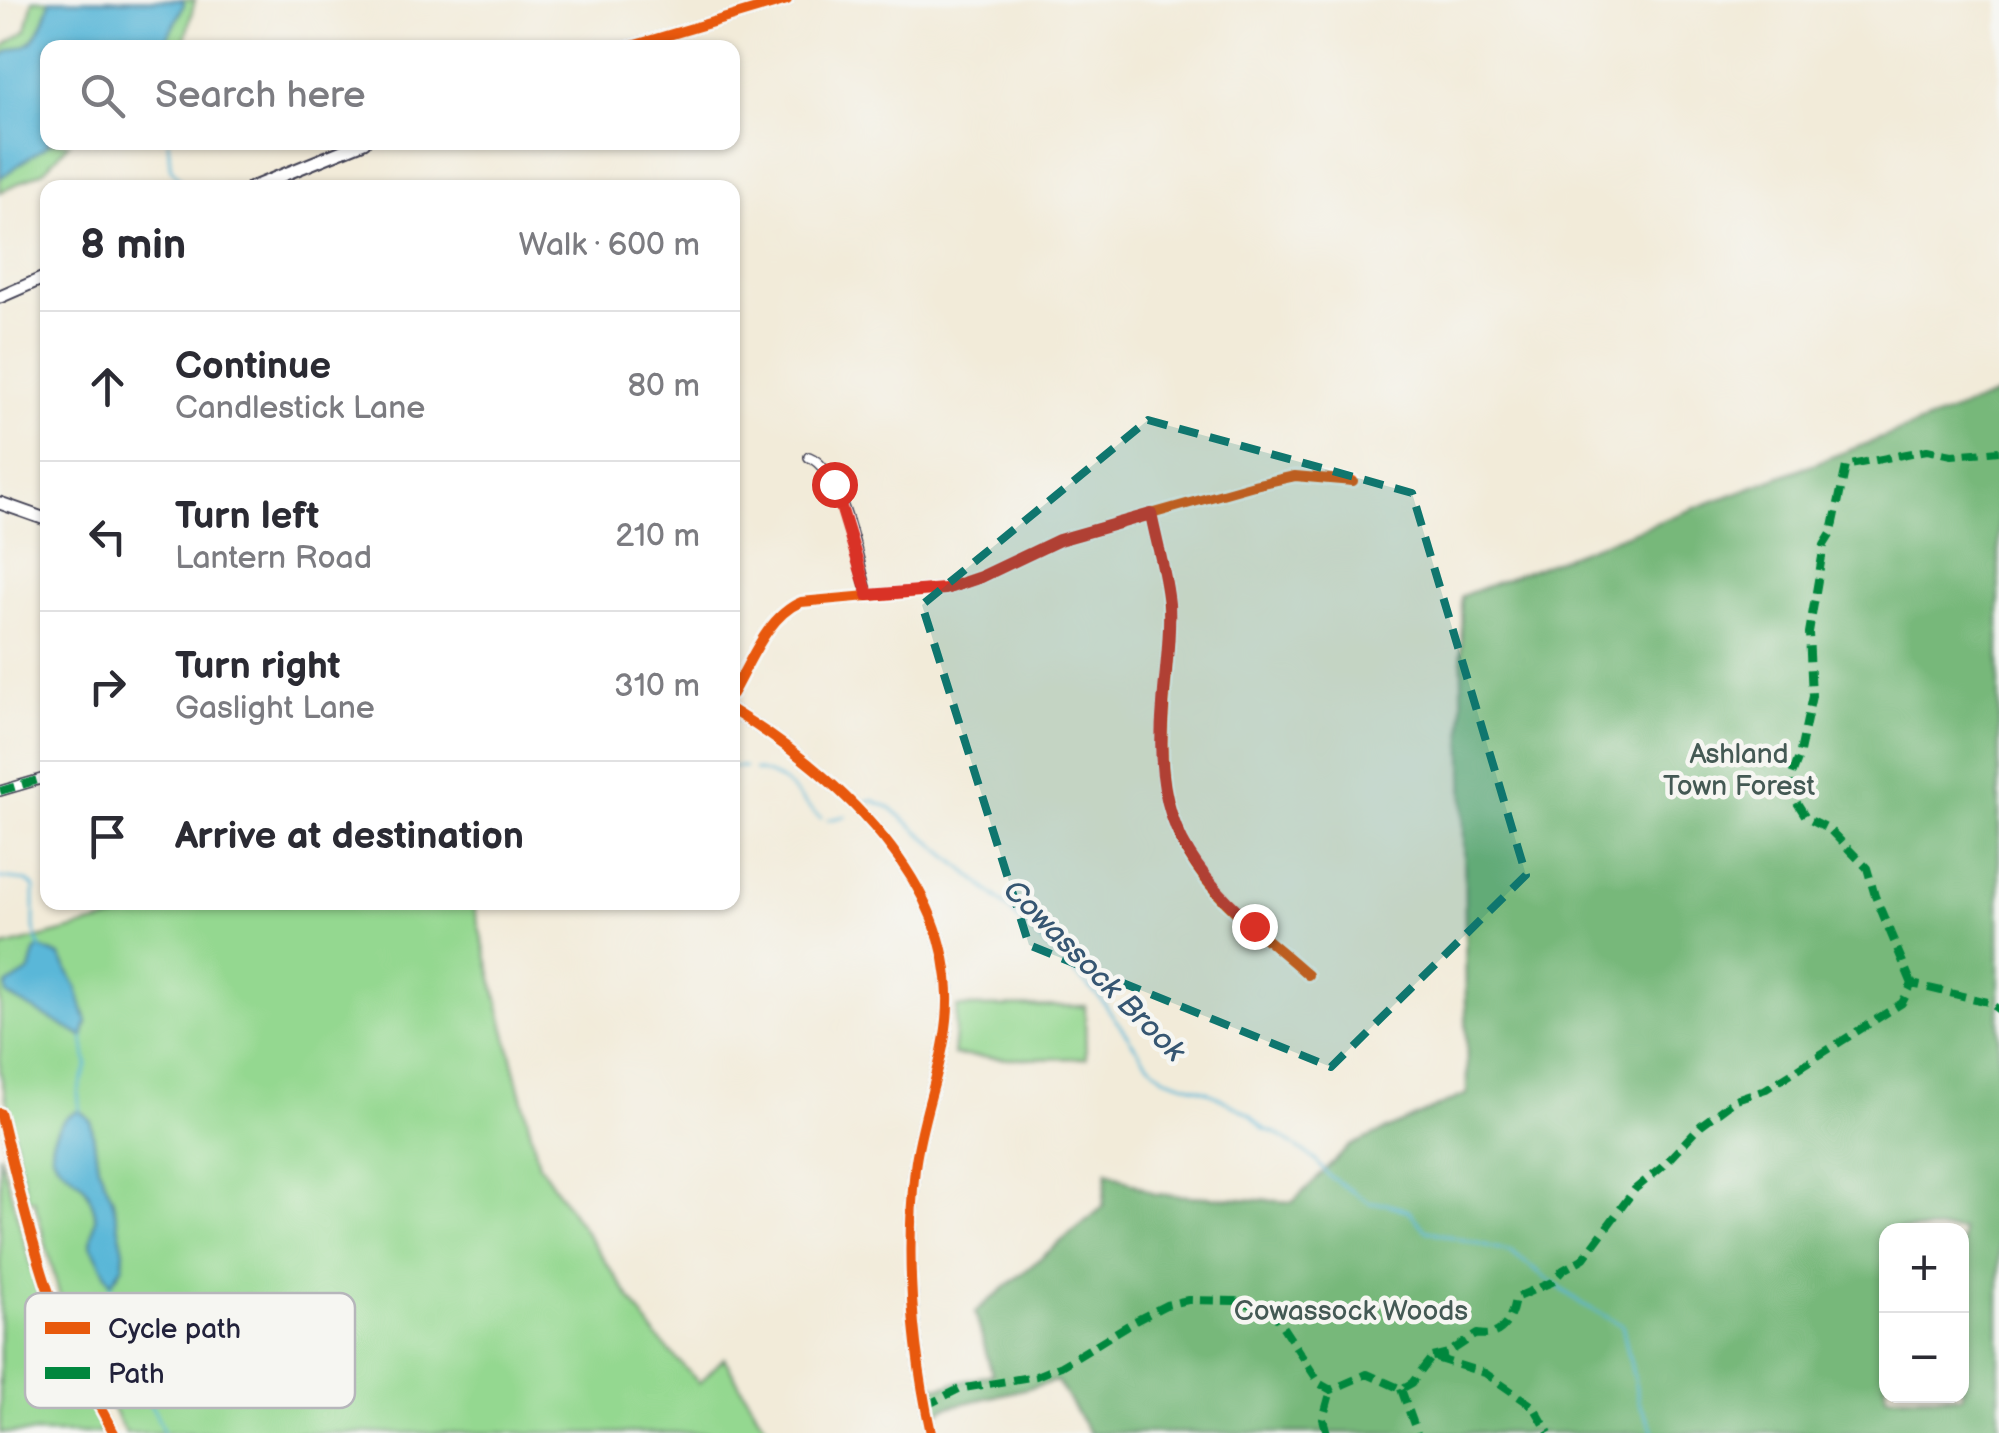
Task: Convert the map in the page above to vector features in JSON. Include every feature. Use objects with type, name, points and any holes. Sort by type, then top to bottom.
[{"type":"street","points":[[652,40],[787,0]]},
{"type":"street","points":[[271,180],[344,150]]},
{"type":"street","points":[[0,297],[40,280]]},
{"type":"street","points":[[809,457],[824,466],[834,484],[868,595]]},
{"type":"street","points":[[740,681],[776,620],[791,606],[811,599],[945,589],[981,577],[1059,540],[1276,480],[1314,476],[1353,480]]},
{"type":"street","points":[[0,503],[40,517]]},
{"type":"street","points":[[1151,514],[1168,603],[1160,756],[1164,792],[1174,824],[1190,857],[1211,886],[1308,974]]},
{"type":"street","points":[[740,716],[796,754],[882,838],[918,888],[940,939],[947,979],[947,1022],[915,1169],[911,1284],[914,1353],[932,1433]]},
{"type":"street","points":[[0,790],[40,779]]},
{"type":"street","points":[[0,1114],[50,1293]]},
{"type":"street","points":[[101,1408],[114,1433]]},
{"type":"highlighted area","points":[[1148,420],[1412,493],[1526,875],[1331,1067],[1029,945],[922,605]]},
{"type":"green space","points":[[33,0],[195,0],[185,40],[40,40],[40,150],[63,150],[44,171],[0,192],[0,49],[26,30]]},
{"type":"green space","points":[[1999,394],[1999,1433],[1089,1433],[1057,1381],[944,1408],[935,1417],[928,1384],[939,1387],[992,1374],[975,1312],[1103,1207],[1107,1171],[1155,1194],[1293,1202],[1350,1146],[1467,1094],[1461,596]]},
{"type":"green space","points":[[148,910],[475,910],[539,1164],[656,1336],[699,1383],[724,1358],[772,1433],[125,1433],[112,1408],[355,1408],[355,1293],[59,1293],[34,1200],[28,1200],[0,1071],[0,948]]},
{"type":"green space","points":[[1085,1006],[1086,1058],[953,1055],[957,1007]]},
{"type":"green space","points":[[0,1154],[39,1293],[25,1293],[25,1408],[92,1408],[105,1433],[0,1433]]},
{"type":"water","points":[[50,0],[183,0],[184,4],[166,40],[40,40],[41,150],[0,178],[0,58],[32,41]]},
{"type":"water","points":[[40,948],[60,956],[76,985],[87,1022],[83,1037],[7,995],[6,986],[30,971]]},
{"type":"water","points":[[80,1111],[91,1121],[98,1166],[112,1197],[124,1251],[123,1266],[111,1284],[91,1245],[95,1216],[88,1193],[51,1152],[61,1123]]},
{"type":"waterway","name":"Cowassock Brook","points":[[169,150],[171,168],[181,180]]},
{"type":"waterway","name":"Cowassock Brook","points":[[740,767],[745,767]]},
{"type":"waterway","name":"Cowassock Brook","points":[[755,770],[785,783],[821,818]]},
{"type":"waterway","name":"Cowassock Brook","points":[[863,803],[872,800],[891,808],[997,898],[1100,998],[1145,1060],[1164,1077],[1207,1091],[1249,1114],[1264,1129],[1278,1134],[1370,1203],[1409,1211],[1425,1230],[1511,1252],[1582,1304],[1622,1325],[1639,1402],[1654,1433]]},
{"type":"waterway","name":"Cowassock Brook","points":[[828,820],[846,816]]},
{"type":"waterway","points":[[0,878],[27,881],[34,887],[34,929],[40,948]]},
{"type":"waterway","points":[[80,1111],[78,1093],[87,1065],[83,1037]]},
{"type":"waterway","points":[[110,1293],[111,1284]]},
{"type":"waterway","points":[[152,1408],[164,1433]]},
{"type":"marked path","points":[[1912,984],[1867,868],[1828,828],[1806,817],[1791,793],[1791,778],[1812,696],[1809,633],[1824,545],[1832,532],[1846,466],[1927,450],[1952,455],[1999,451]]},
{"type":"marked path","points":[[0,791],[40,779]]},
{"type":"marked path","points":[[1432,1357],[1448,1353],[1477,1334],[1499,1331],[1511,1314],[1515,1298],[1552,1282],[1584,1258],[1635,1189],[1661,1168],[1701,1125],[1736,1099],[1766,1089],[1902,1003],[1912,984],[1988,1002],[1999,1010]]},
{"type":"marked path","points":[[925,1406],[959,1389],[1036,1376],[1061,1366],[1166,1305],[1188,1300],[1235,1301],[1275,1315],[1320,1384],[1331,1390],[1367,1374],[1401,1389],[1412,1383],[1432,1357],[1485,1373],[1534,1407],[1549,1433]]},
{"type":"marked path","points":[[1401,1389],[1417,1433]]},
{"type":"marked path","points":[[1327,1433],[1323,1419],[1331,1390]]},
{"type":"cycle path","points":[[652,40],[787,0]]},
{"type":"cycle path","points":[[740,679],[769,629],[801,602],[945,589],[983,576],[1059,540],[1254,485],[1295,476],[1353,481]]},
{"type":"cycle path","points":[[1151,514],[1169,606],[1162,751],[1171,814],[1183,845],[1214,890],[1308,975]]},
{"type":"cycle path","points":[[740,715],[811,766],[884,838],[913,879],[934,924],[946,971],[947,1020],[918,1149],[911,1235],[915,1335],[931,1433]]},
{"type":"cycle path","points":[[0,1113],[49,1293]]},
{"type":"cycle path","points":[[101,1408],[114,1433]]},
{"type":"route","points":[[834,484],[868,595],[945,589],[981,577],[1059,540],[1151,514],[1168,603],[1160,740],[1164,792],[1181,841],[1200,872],[1254,926]]},
{"type":"park label","name":"Ashland Town Forest","points":[[1739,770]]},
{"type":"park label","name":"Cowassock Woods","points":[[1351,1311]]}]
